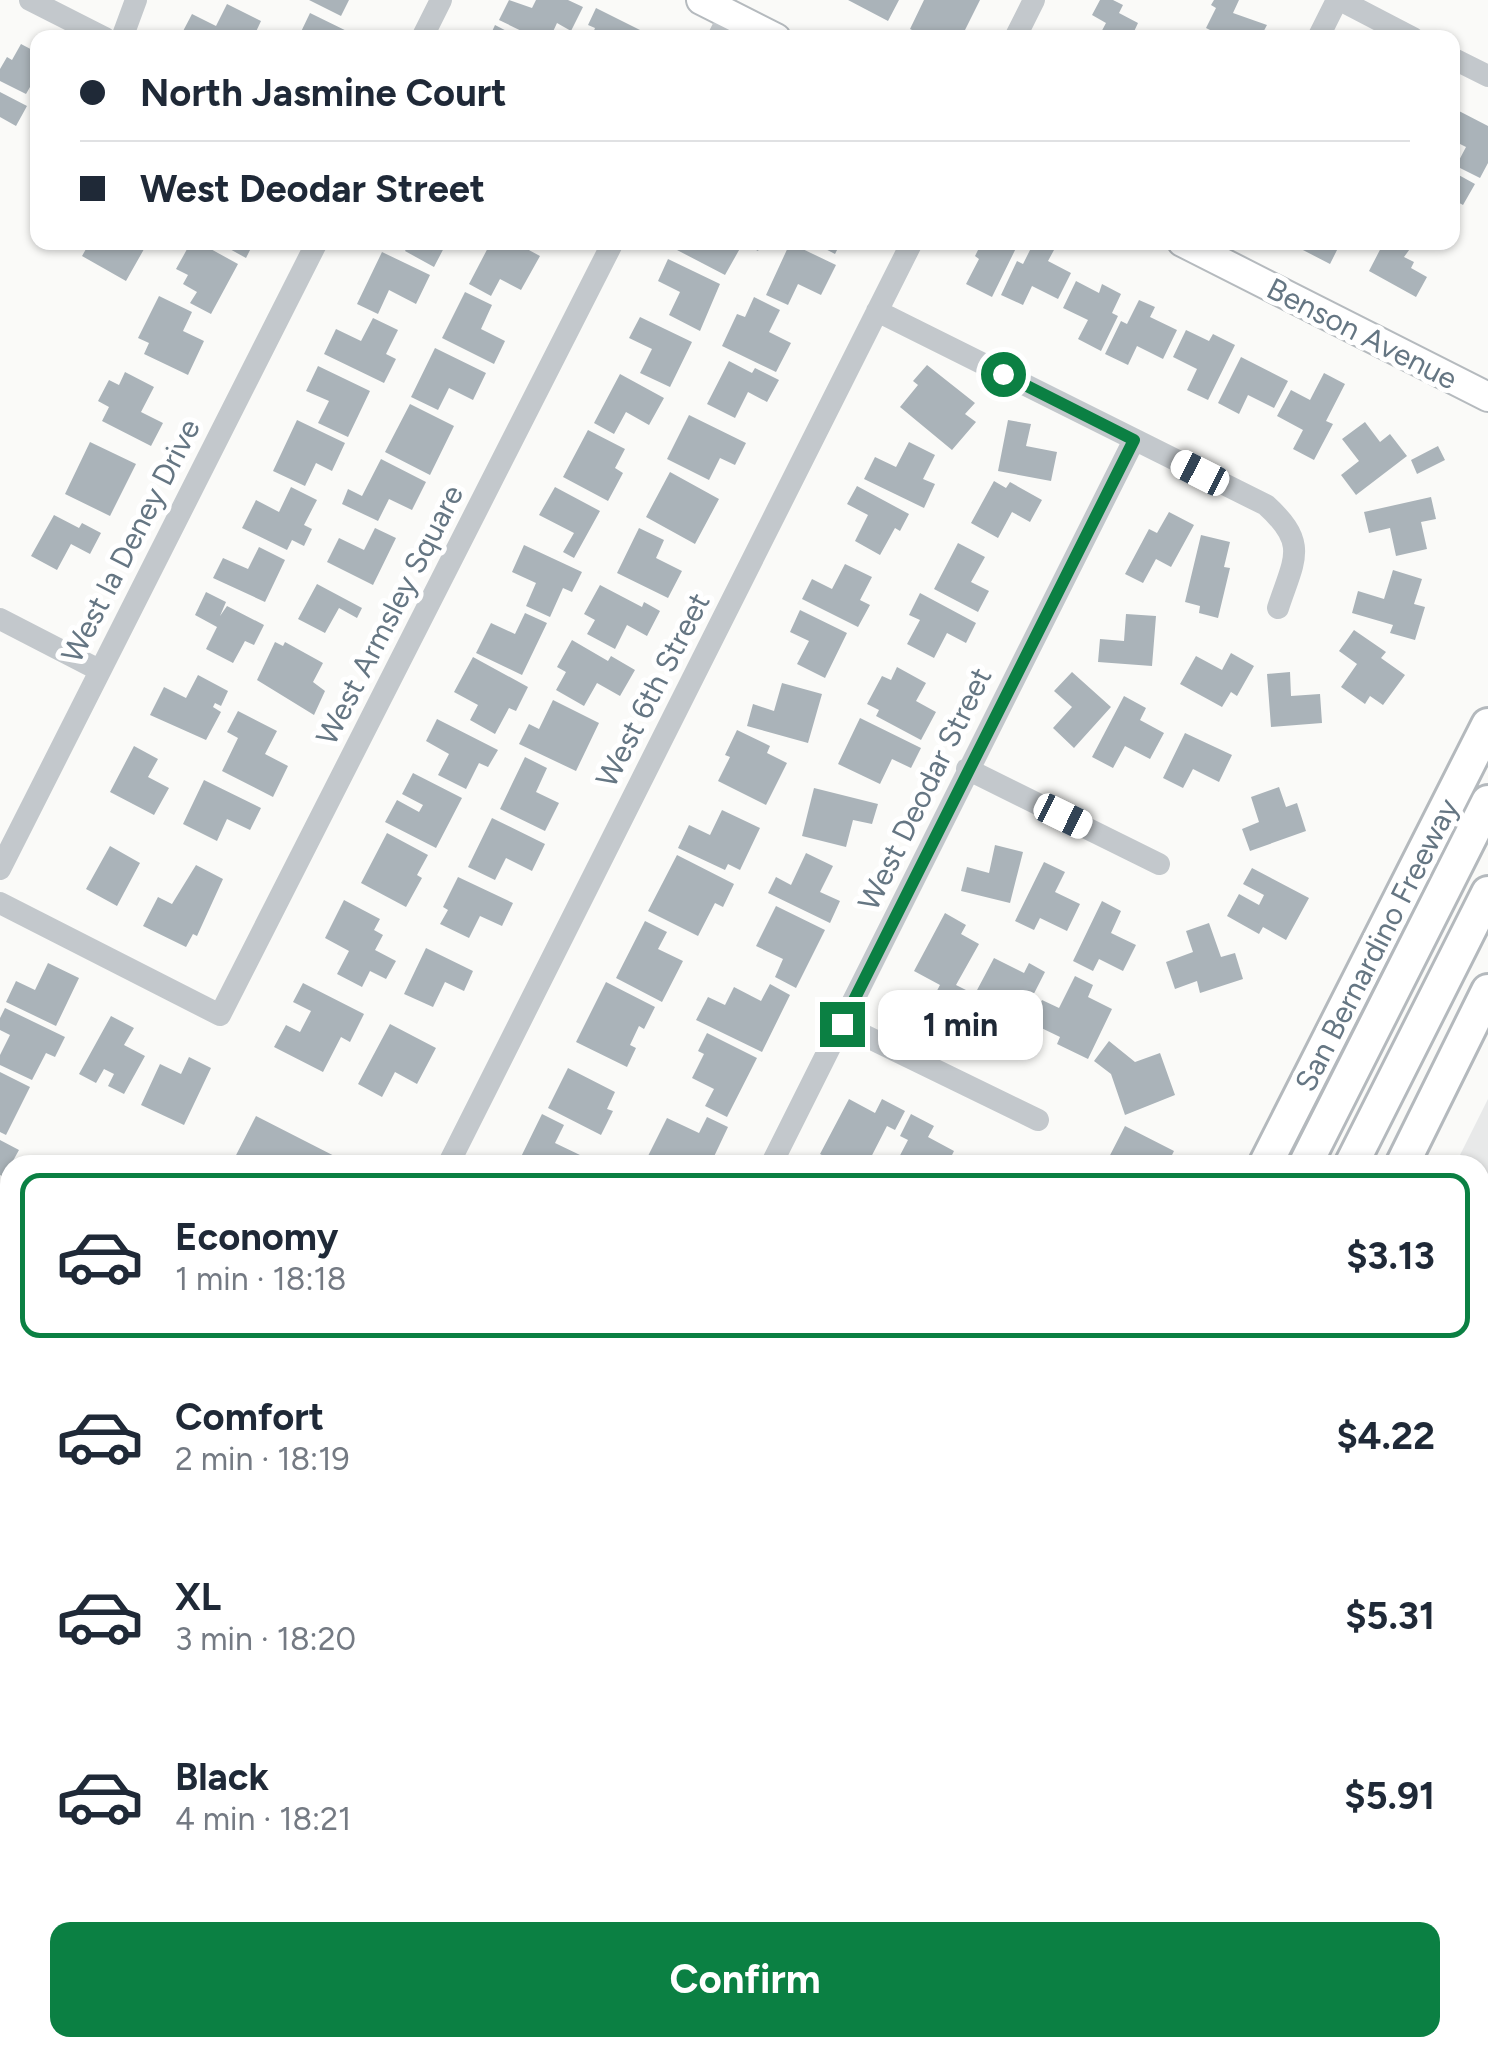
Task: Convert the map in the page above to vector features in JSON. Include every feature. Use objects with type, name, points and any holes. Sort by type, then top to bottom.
[{"type":"highway","name":"San Bernardino Freeway","points":[[1270,1155],[1488,725]]},
{"type":"highway","points":[[1310,1155],[1488,802]]},
{"type":"highway","points":[[1356,1155],[1488,893]]},
{"type":"highway","points":[[1407,1155],[1488,991]]},
{"type":"main road","points":[[701,0],[724,26]]},
{"type":"main road","name":"Benson Avenue","points":[[1198,250],[1488,398]]},
{"type":"street","points":[[30,0],[89,30]]},
{"type":"street","points":[[125,30],[136,0]]},
{"type":"street","points":[[426,30],[441,0]]},
{"type":"street","points":[[1019,30],[1034,0]]},
{"type":"street","points":[[1322,30],[1338,0],[1396,30]]},
{"type":"street","points":[[1460,62],[1488,76]]},
{"type":"street","name":"West la Deney Drive","points":[[0,868],[313,250]]},
{"type":"street","name":"West Armsley Square","points":[[0,903],[220,1015],[610,250]]},
{"type":"street","name":"West 6th Street","points":[[453,1155],[908,250]]},
{"type":"street","points":[[877,311],[1266,506],[1287,524],[1296,550],[1278,608]]},
{"type":"street","name":"West Deodar Street","points":[[775,1155],[1134,440]]},
{"type":"street","points":[[0,619],[99,670]]},
{"type":"street","points":[[967,769],[1159,864]]},
{"type":"street","points":[[842,1024],[1038,1120]]},
{"type":"shaded area","points":[[1488,1099],[1488,1155],[1460,1155]]},
{"type":"building","points":[[309,0],[349,0],[341,16]]},
{"type":"building","points":[[509,0],[532,8],[536,0],[568,0],[583,7],[572,30],[557,23],[554,30],[520,30],[499,20]]},
{"type":"building","points":[[848,0],[899,0],[888,21]]},
{"type":"building","points":[[924,0],[980,0],[965,30],[910,29]]},
{"type":"building","points":[[1100,0],[1113,0],[1123,5],[1119,13],[1138,23],[1135,30],[1102,30],[1106,23],[1092,15]]},
{"type":"building","points":[[1214,0],[1239,0],[1233,13],[1267,25],[1264,30],[1210,30],[1206,28],[1216,8],[1211,5]]},
{"type":"building","points":[[227,4],[261,21],[257,30],[184,30],[192,14],[216,26]]},
{"type":"building","points":[[596,8],[640,30],[594,30],[588,25]]},
{"type":"building","points":[[310,13],[345,30],[302,30]]},
{"type":"building","points":[[21,44],[30,49],[30,87],[26,94],[0,81],[0,69],[7,57],[12,60]]},
{"type":"building","points":[[0,92],[27,106],[16,126],[0,117]]},
{"type":"building","points":[[1460,112],[1488,126],[1488,163],[1480,178],[1460,168],[1466,147],[1460,144]]},
{"type":"building","points":[[1460,176],[1475,184],[1463,205],[1460,203]]},
{"type":"building","points":[[85,250],[143,250],[126,281],[82,256]]},
{"type":"building","points":[[187,250],[213,250],[238,264],[211,314],[190,303],[197,292],[183,284],[188,275],[176,269]]},
{"type":"building","points":[[232,250],[250,250],[246,258]]},
{"type":"building","points":[[406,250],[443,250],[434,267]]},
{"type":"building","points":[[487,250],[529,250],[540,256],[521,290],[500,279],[491,296],[469,284]]},
{"type":"building","points":[[677,250],[739,250],[725,275]]},
{"type":"building","points":[[787,250],[805,250],[836,265],[821,295],[798,284],[788,305],[766,295]]},
{"type":"building","points":[[978,250],[1015,250],[992,297],[966,284],[979,259],[975,256]]},
{"type":"building","points":[[1030,250],[1054,250],[1048,261],[1071,273],[1058,299],[1032,286],[1023,305],[1001,295],[1017,261],[1023,264]]},
{"type":"building","points":[[1303,250],[1337,250],[1330,264]]},
{"type":"building","points":[[1380,250],[1409,250],[1404,257],[1414,262],[1411,268],[1427,277],[1416,297],[1369,271]]},
{"type":"building","points":[[382,252],[430,275],[416,304],[389,290],[378,314],[357,304]]},
{"type":"building","points":[[668,259],[720,284],[700,331],[669,315],[680,292],[658,281]]},
{"type":"building","points":[[1076,281],[1099,293],[1102,284],[1121,294],[1112,313],[1118,316],[1101,351],[1078,339],[1088,320],[1063,308]]},
{"type":"building","points":[[465,292],[492,305],[481,329],[505,341],[494,364],[442,338]]},
{"type":"building","points":[[159,296],[192,312],[183,331],[204,341],[188,375],[144,354],[149,343],[138,338]]},
{"type":"building","points":[[754,297],[780,310],[769,332],[791,343],[776,372],[722,346],[737,314],[745,317]]},
{"type":"building","points":[[1139,300],[1155,307],[1150,317],[1177,330],[1163,359],[1137,346],[1128,365],[1105,354],[1121,321],[1127,324]]},
{"type":"building","points":[[640,317],[692,342],[670,387],[640,373],[652,349],[629,338]]},
{"type":"building","points":[[373,318],[398,330],[386,354],[396,359],[384,383],[324,354],[336,329],[361,341]]},
{"type":"building","points":[[1186,330],[1209,341],[1213,334],[1235,345],[1208,400],[1187,390],[1197,369],[1173,357]]},
{"type":"building","points":[[435,348],[486,373],[473,400],[449,388],[438,410],[411,397]]},
{"type":"building","points":[[1241,357],[1288,381],[1274,408],[1248,395],[1239,414],[1218,403]]},
{"type":"building","points":[[729,361],[752,373],[755,368],[779,380],[767,402],[748,392],[735,418],[707,404]]},
{"type":"building","points":[[927,365],[975,403],[965,414],[976,422],[952,450],[900,407],[918,385],[913,381]]},
{"type":"building","points":[[318,366],[370,391],[348,437],[318,423],[329,401],[306,391]]},
{"type":"building","points":[[125,372],[154,387],[141,412],[163,423],[151,446],[102,421],[109,407],[98,401],[109,380],[119,385]]},
{"type":"building","points":[[1324,373],[1345,384],[1326,421],[1333,424],[1314,460],[1293,449],[1303,430],[1277,416],[1291,390],[1310,400]]},
{"type":"building","points":[[620,374],[664,398],[649,425],[626,412],[614,434],[594,423]]},
{"type":"building","points":[[410,404],[454,426],[430,475],[385,452]]},
{"type":"building","points":[[689,415],[746,443],[735,465],[720,458],[709,480],[667,459]]},
{"type":"building","points":[[297,420],[345,443],[332,471],[316,463],[305,486],[273,471]]},
{"type":"building","points":[[1008,420],[1031,424],[1026,446],[1057,452],[1051,481],[998,471]]},
{"type":"building","points":[[1365,422],[1380,442],[1390,434],[1407,456],[1356,495],[1341,475],[1359,461],[1342,439]]},
{"type":"building","points":[[588,430],[625,449],[615,468],[623,473],[608,501],[563,477]]},
{"type":"building","points":[[90,442],[136,464],[110,516],[65,494]]},
{"type":"building","points":[[909,442],[935,455],[923,479],[935,484],[924,508],[864,479],[875,457],[896,467]]},
{"type":"building","points":[[1438,446],[1445,460],[1417,474],[1411,460]]},
{"type":"building","points":[[381,459],[426,482],[412,510],[389,499],[378,521],[342,504],[348,489],[362,496]]},
{"type":"building","points":[[670,472],[719,499],[695,544],[646,517]]},
{"type":"building","points":[[994,481],[1006,488],[1010,482],[1042,500],[1030,522],[1012,512],[998,538],[971,523]]},
{"type":"building","points":[[857,486],[909,514],[900,531],[895,528],[880,555],[855,541],[868,515],[847,504]]},
{"type":"building","points":[[291,487],[317,500],[304,525],[312,529],[304,546],[292,540],[287,550],[242,528],[256,500],[279,512]]},
{"type":"building","points":[[555,487],[600,511],[574,558],[563,552],[574,533],[539,515]]},
{"type":"building","points":[[1431,497],[1436,519],[1421,522],[1427,549],[1396,556],[1390,528],[1369,533],[1364,512]]},
{"type":"building","points":[[1169,512],[1194,525],[1171,567],[1156,559],[1143,583],[1125,574],[1149,529],[1157,533]]},
{"type":"building","points":[[54,515],[79,528],[82,523],[101,533],[90,554],[71,544],[57,570],[31,556]]},
{"type":"building","points":[[375,528],[396,538],[373,585],[327,562],[339,538],[364,550]]},
{"type":"building","points":[[639,528],[664,540],[656,558],[682,571],[668,598],[617,573]]},
{"type":"building","points":[[1201,535],[1230,542],[1224,567],[1230,568],[1218,618],[1199,613],[1200,606],[1185,602]]},
{"type":"building","points":[[958,543],[985,557],[971,582],[989,591],[978,612],[934,589]]},
{"type":"building","points":[[524,545],[582,572],[572,592],[563,588],[550,617],[526,606],[536,583],[512,572]]},
{"type":"building","points":[[259,547],[285,560],[265,602],[213,578],[223,558],[248,569]]},
{"type":"building","points":[[845,564],[872,577],[860,600],[870,605],[858,627],[802,599],[812,579],[832,589]]},
{"type":"building","points":[[1393,570],[1422,579],[1414,604],[1425,607],[1415,640],[1390,633],[1393,625],[1352,613],[1358,591],[1384,599]]},
{"type":"building","points":[[317,584],[362,608],[357,618],[339,608],[325,633],[298,619]]},
{"type":"building","points":[[600,585],[642,607],[644,602],[660,611],[647,636],[627,625],[615,649],[587,634],[595,620],[584,614]]},
{"type":"building","points":[[206,592],[226,602],[220,616],[227,606],[264,625],[254,645],[245,641],[233,663],[206,649],[217,627],[195,615]]},
{"type":"building","points":[[920,593],[976,623],[966,643],[947,633],[934,658],[907,644],[920,620],[909,615]]},
{"type":"building","points":[[800,610],[847,633],[825,678],[797,664],[809,641],[790,632]]},
{"type":"building","points":[[525,613],[547,623],[522,675],[476,653],[491,623],[515,634]]},
{"type":"building","points":[[1126,614],[1156,616],[1152,666],[1098,662],[1100,639],[1124,641]]},
{"type":"building","points":[[1354,630],[1386,652],[1381,658],[1405,675],[1383,705],[1370,696],[1365,704],[1341,687],[1357,664],[1339,651]]},
{"type":"building","points":[[572,640],[608,661],[611,656],[635,670],[620,696],[597,683],[584,706],[556,690],[566,672],[557,667]]},
{"type":"building","points":[[275,642],[283,646],[285,642],[323,663],[313,682],[325,691],[314,715],[257,680]]},
{"type":"building","points":[[1231,653],[1254,666],[1237,696],[1231,692],[1222,707],[1180,684],[1196,656],[1222,670]]},
{"type":"building","points":[[473,657],[528,687],[516,711],[509,708],[495,734],[470,720],[478,705],[454,692]]},
{"type":"building","points":[[897,667],[926,683],[916,701],[936,712],[921,740],[876,716],[879,710],[867,704],[882,676],[891,680]]},
{"type":"building","points":[[1072,672],[1111,707],[1074,748],[1053,728],[1072,707],[1054,691]]},
{"type":"building","points":[[1290,672],[1291,696],[1320,694],[1322,723],[1271,727],[1267,674]]},
{"type":"building","points":[[198,675],[228,691],[221,706],[215,703],[213,707],[221,712],[206,740],[150,715],[164,687],[186,698]]},
{"type":"building","points":[[782,683],[822,694],[808,743],[747,726],[753,704],[774,711]]},
{"type":"building","points":[[1124,696],[1146,708],[1140,720],[1164,733],[1150,759],[1125,746],[1113,768],[1092,757]]},
{"type":"building","points":[[553,700],[599,723],[576,771],[519,744],[529,724],[539,729]]},
{"type":"building","points":[[238,711],[277,731],[265,754],[288,766],[273,797],[222,771],[238,738],[227,732]]},
{"type":"building","points":[[860,718],[921,748],[911,768],[892,759],[880,784],[838,764]]},
{"type":"building","points":[[437,719],[498,750],[488,767],[479,763],[466,789],[438,775],[449,754],[426,741]]},
{"type":"building","points":[[737,730],[770,746],[767,753],[787,763],[766,805],[718,781]]},
{"type":"building","points":[[1185,733],[1232,755],[1219,782],[1193,769],[1183,788],[1163,778]]},
{"type":"building","points":[[134,746],[158,759],[148,777],[169,788],[154,815],[110,792]]},
{"type":"building","points":[[525,757],[547,768],[536,792],[559,803],[545,831],[500,809]]},
{"type":"building","points":[[413,773],[462,798],[436,848],[385,822],[397,800],[419,812],[423,805],[402,794]]},
{"type":"building","points":[[204,780],[261,808],[250,830],[227,819],[217,841],[183,824]]},
{"type":"building","points":[[1279,787],[1286,807],[1297,803],[1306,831],[1250,851],[1242,829],[1259,822],[1251,797]]},
{"type":"building","points":[[814,788],[878,804],[872,824],[853,820],[846,847],[802,836]]},
{"type":"building","points":[[722,810],[760,828],[740,870],[728,864],[725,870],[678,848],[689,825],[710,835]]},
{"type":"building","points":[[492,818],[545,844],[532,871],[506,858],[495,880],[468,867]]},
{"type":"building","points":[[387,833],[428,855],[417,875],[422,878],[406,907],[361,883]]},
{"type":"building","points":[[995,845],[1023,852],[1010,903],[961,891],[967,867],[989,873]]},
{"type":"building","points":[[110,846],[140,863],[117,906],[86,889]]},
{"type":"building","points":[[806,853],[833,866],[820,892],[840,901],[830,923],[768,893],[776,877],[791,885]]},
{"type":"building","points":[[677,855],[734,884],[723,907],[715,903],[698,936],[648,911]]},
{"type":"building","points":[[1044,862],[1065,872],[1055,892],[1080,904],[1067,931],[1040,918],[1034,930],[1015,921]]},
{"type":"building","points":[[196,865],[223,879],[197,936],[193,934],[186,947],[143,926],[158,897],[172,904]]},
{"type":"building","points":[[1252,868],[1309,898],[1286,940],[1263,927],[1259,934],[1227,916],[1239,894],[1259,905],[1264,895],[1243,884]]},
{"type":"building","points":[[458,877],[513,903],[502,926],[480,916],[469,938],[440,924],[448,910],[443,907]]},
{"type":"building","points":[[344,900],[380,919],[374,930],[383,935],[375,950],[396,961],[386,979],[370,971],[362,987],[337,974],[349,951],[325,938]]},
{"type":"building","points":[[1102,901],[1121,911],[1111,933],[1136,945],[1123,971],[1099,959],[1093,971],[1073,961]]},
{"type":"building","points":[[776,906],[825,930],[796,988],[775,977],[783,959],[756,946]]},
{"type":"building","points":[[945,913],[966,925],[961,934],[979,944],[956,985],[966,990],[956,1010],[933,998],[940,985],[914,971]]},
{"type":"building","points":[[645,921],[667,932],[658,949],[683,961],[662,1002],[616,978]]},
{"type":"building","points":[[1209,923],[1221,957],[1235,953],[1243,979],[1200,993],[1197,981],[1175,989],[1166,962],[1193,952],[1186,931]]},
{"type":"building","points":[[426,948],[473,971],[464,991],[445,982],[433,1007],[404,994]]},
{"type":"building","points":[[994,958],[1024,973],[1029,963],[1045,972],[1021,1019],[1000,1008],[993,1022],[967,1009]]},
{"type":"building","points":[[48,963],[79,978],[56,1026],[6,1002],[16,981],[35,990]]},
{"type":"building","points":[[1075,976],[1093,985],[1088,997],[1112,1009],[1088,1059],[1057,1044],[1060,1037],[1031,1023],[1042,1000],[1059,1008]]},
{"type":"building","points":[[606,982],[655,1007],[630,1045],[636,1048],[627,1067],[576,1042]]},
{"type":"building","points":[[303,983],[364,1014],[350,1042],[341,1037],[323,1072],[274,1047],[286,1025],[300,1032],[311,1011],[293,1002]]},
{"type":"building","points":[[770,984],[790,995],[762,1052],[696,1020],[708,997],[725,1005],[734,987],[761,1001]]},
{"type":"building","points":[[5,1008],[65,1037],[55,1057],[46,1053],[32,1080],[0,1065],[0,1055],[10,1035],[0,1030]]},
{"type":"building","points":[[111,1016],[134,1028],[124,1045],[145,1056],[124,1094],[108,1086],[114,1074],[104,1069],[96,1083],[79,1074]]},
{"type":"building","points":[[390,1024],[436,1048],[417,1084],[395,1072],[382,1097],[358,1084]]},
{"type":"building","points":[[707,1033],[757,1058],[727,1117],[705,1106],[714,1089],[692,1078],[704,1054],[698,1051]]},
{"type":"building","points":[[1109,1041],[1135,1062],[1160,1053],[1175,1095],[1125,1115],[1111,1074],[1094,1061]]},
{"type":"building","points":[[189,1057],[211,1068],[184,1125],[141,1105],[160,1064],[181,1074]]},
{"type":"building","points":[[568,1068],[615,1092],[607,1109],[613,1111],[601,1135],[548,1108]]},
{"type":"building","points":[[0,1072],[30,1087],[6,1135],[0,1132]]},
{"type":"building","points":[[849,1099],[875,1113],[882,1099],[905,1111],[895,1130],[887,1126],[872,1155],[820,1154]]},
{"type":"building","points":[[542,1114],[564,1125],[555,1143],[580,1155],[522,1155]]},
{"type":"building","points":[[911,1114],[934,1126],[928,1137],[954,1151],[952,1155],[900,1155],[908,1140],[900,1136]]},
{"type":"building","points":[[256,1116],[332,1155],[236,1155]]},
{"type":"building","points":[[707,1117],[728,1127],[715,1155],[648,1155],[667,1118],[699,1133]]},
{"type":"building","points":[[1125,1126],[1174,1151],[1172,1155],[1110,1155]]},
{"type":"building","points":[[0,1140],[19,1150],[16,1155],[0,1155]]},
{"type":"route","points":[[842,1024],[1134,440],[1003,374]]}]
